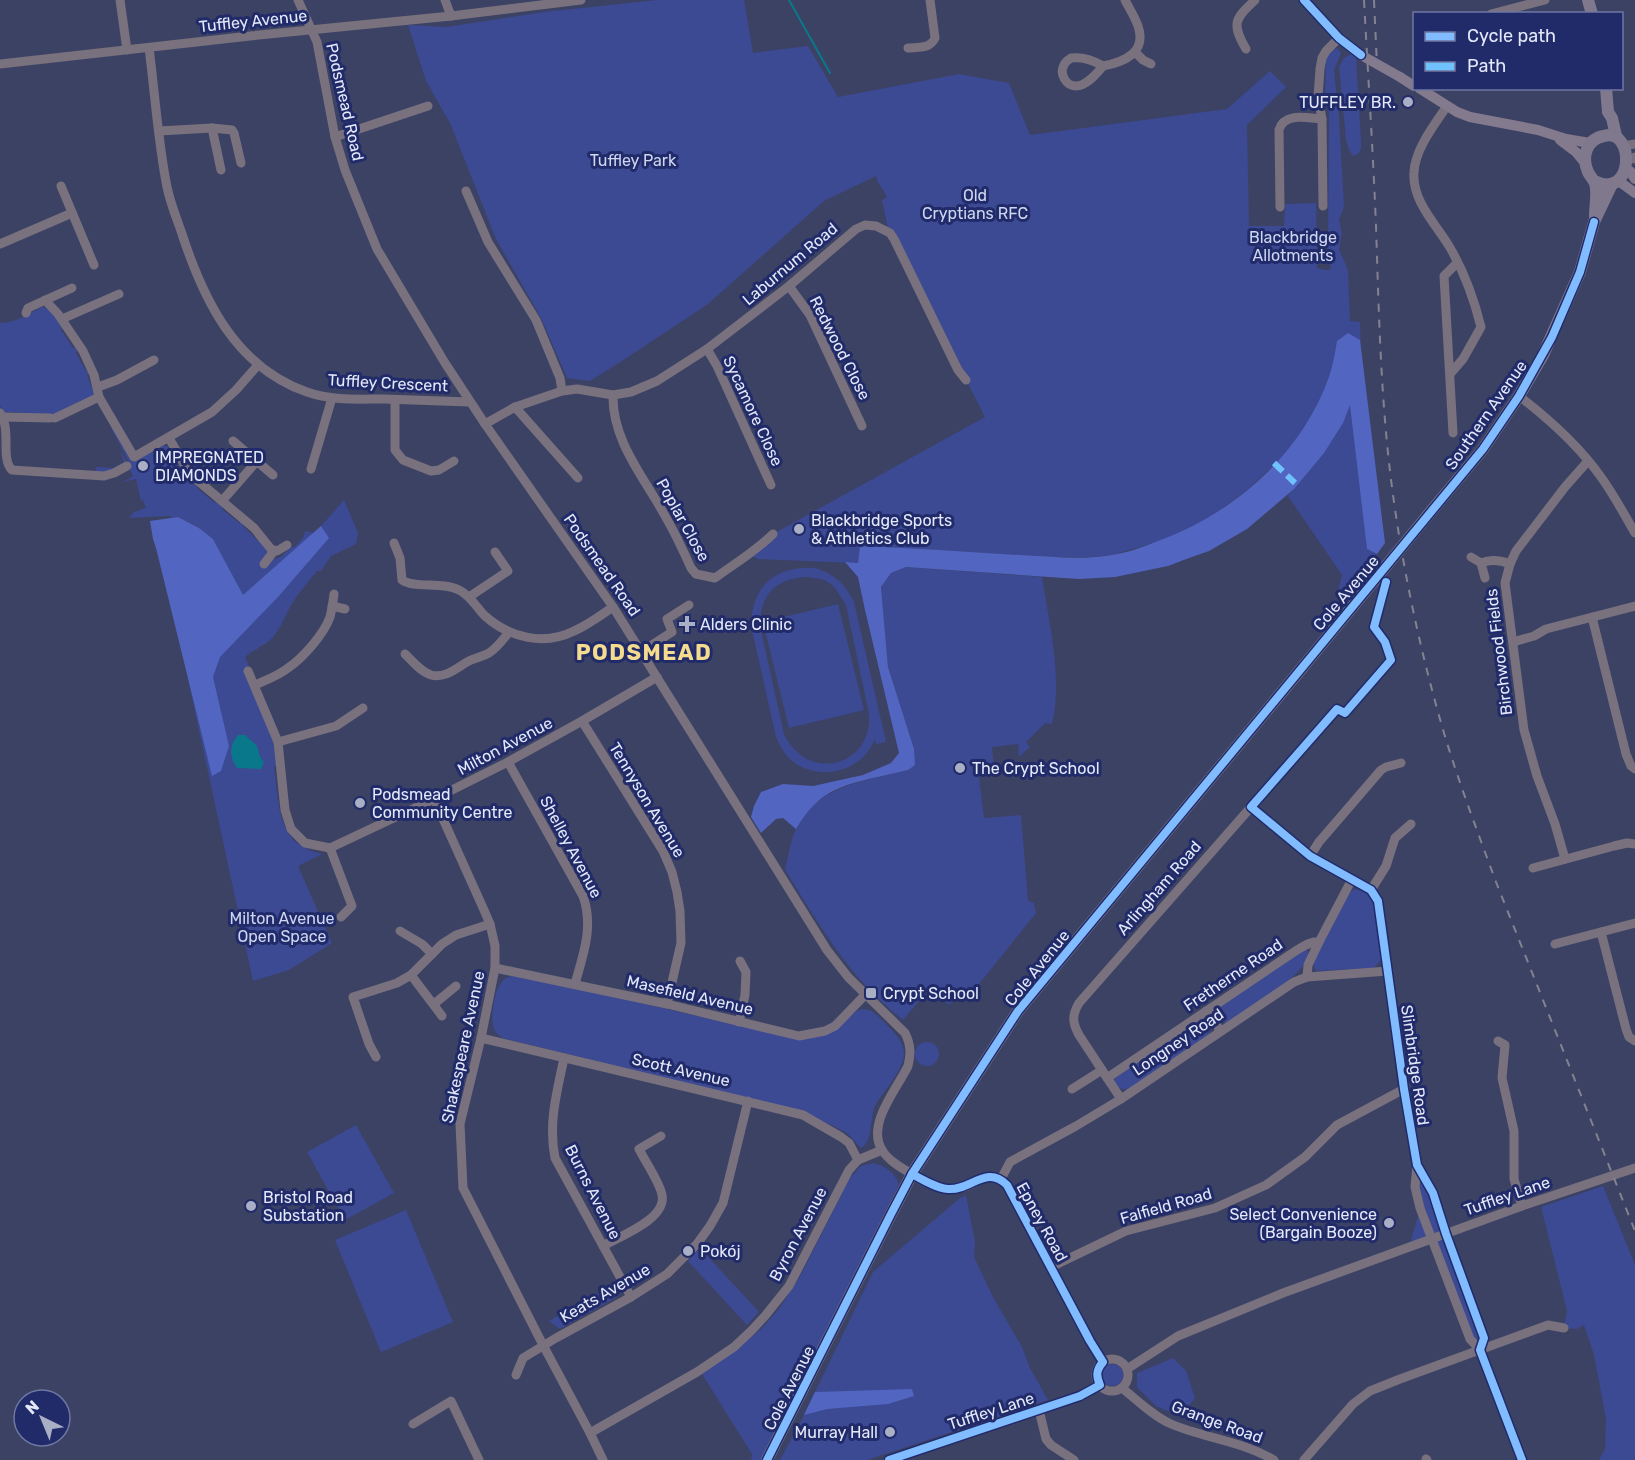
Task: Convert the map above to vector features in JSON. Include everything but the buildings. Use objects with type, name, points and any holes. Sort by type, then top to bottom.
[{"type":"highway","points":[[1606,90],[1608,112],[1612,118],[1616,136]]},
{"type":"highway","points":[[1595,139],[1608,135],[1616,136],[1632,144],[1633,167],[1626,177],[1616,183],[1606,185],[1594,180],[1586,164],[1586,151],[1595,139],[1608,112]]},
{"type":"highway","points":[[1594,180],[1596,191],[1594,222]]},
{"type":"highway","points":[[1594,222],[1616,183]]},
{"type":"highway","name":"Southern Avenue","points":[[1404,544],[1483,449],[1519,396],[1543,355],[1580,272],[1594,222]]},
{"type":"highway","name":"Cole Avenue","points":[[767,1460],[912,1174],[1018,1011],[1404,544]]},
{"type":"main road","points":[[1304,0],[1339,38],[1361,56],[1413,85]]},
{"type":"main road","points":[[1426,91],[1457,112],[1470,117],[1538,130],[1555,136],[1595,139]]},
{"type":"main road","points":[[1555,136],[1576,152],[1586,164]]},
{"type":"main road","points":[[1616,183],[1635,193]]},
{"type":"street","points":[[120,0],[127,50]]},
{"type":"street","name":"Podsmead Road","points":[[298,0],[317,42],[334,136],[345,170],[377,249],[470,402],[614,607],[839,967],[897,1024],[910,1042],[908,1066],[878,1123],[878,1139],[882,1150]]},
{"type":"street","points":[[446,0],[451,16]]},
{"type":"street","name":"Tuffley Avenue","points":[[0,64],[451,16],[540,2],[581,0]]},
{"type":"street","points":[[908,48],[928,47],[933,43],[935,38],[930,0]]},
{"type":"street","points":[[1103,66],[1129,58],[1139,44],[1138,26],[1125,0]]},
{"type":"street","points":[[1246,49],[1240,39],[1237,20],[1255,0]]},
{"type":"street","points":[[1494,12],[1508,4],[1545,0]]},
{"type":"street","points":[[1323,206],[1322,119],[1318,97],[1322,58],[1339,38]]},
{"type":"street","name":"Tuffley Crescent","points":[[149,48],[168,189],[189,256],[208,298],[224,327],[241,349],[258,365],[280,379],[307,392],[332,398],[470,402]]},
{"type":"street","points":[[1135,52],[1151,64]]},
{"type":"street","points":[[334,136],[428,106]]},
{"type":"street","points":[[1447,106],[1423,143],[1414,171],[1416,191],[1468,283],[1481,327],[1463,359],[1450,374]]},
{"type":"street","points":[[1280,207],[1281,124],[1291,118],[1322,119]]},
{"type":"street","points":[[212,128],[221,170]]},
{"type":"street","points":[[159,131],[212,128],[232,130],[241,163]]},
{"type":"street","points":[[61,186],[94,265]]},
{"type":"street","points":[[466,191],[488,242],[536,320],[561,378],[562,391]]},
{"type":"street","points":[[0,244],[72,213]]},
{"type":"street","name":"Laburnum Road","points":[[485,424],[515,407],[562,391],[577,389],[613,395],[631,392],[657,381],[707,350],[789,286],[856,229],[865,225],[882,228],[894,239],[958,370],[966,380]]},
{"type":"street","points":[[1453,433],[1444,276],[1457,263]]},
{"type":"street","points":[[493,271],[502,265]]},
{"type":"street","name":"Redwood Close","points":[[789,286],[810,315],[862,426]]},
{"type":"street","points":[[26,313],[28,309],[72,288]]},
{"type":"street","points":[[62,319],[118,294]]},
{"type":"street","points":[[45,300],[62,319],[87,358],[99,392],[134,457],[203,418],[221,405],[258,365]]},
{"type":"street","name":"Sycamore Close","points":[[707,350],[717,366],[771,485]]},
{"type":"street","points":[[127,466],[104,476],[12,470],[2,460],[5,426],[1,415],[53,418],[154,360]]},
{"type":"street","name":"Poplar Close","points":[[613,395],[619,432],[625,448],[696,574],[715,578],[761,546],[773,534]]},
{"type":"street","points":[[1519,396],[1552,424],[1588,461],[1600,476],[1635,533]]},
{"type":"street","points":[[311,469],[332,398]]},
{"type":"street","points":[[395,400],[395,450],[398,455],[403,460],[431,471],[439,470],[454,461]]},
{"type":"street","points":[[515,407],[578,478]]},
{"type":"street","points":[[169,438],[190,472],[254,528],[274,551]]},
{"type":"street","points":[[233,441],[273,475]]},
{"type":"street","points":[[222,501],[257,461]]},
{"type":"street","name":"Birchwood Fields","points":[[1565,859],[1524,729],[1506,583],[1510,564],[1522,542],[1588,461]]},
{"type":"street","points":[[394,543],[400,558],[402,580],[407,584],[444,585],[459,590],[469,597],[484,615],[509,632],[541,640],[561,636],[574,632],[614,607]]},
{"type":"street","points":[[264,564],[274,551],[287,545]]},
{"type":"street","points":[[469,597],[508,571],[495,552]]},
{"type":"street","points":[[1471,557],[1481,563],[1485,578]]},
{"type":"street","points":[[1481,563],[1499,560],[1510,564]]},
{"type":"street","points":[[255,685],[290,667],[324,631],[330,616],[334,594]]},
{"type":"street","points":[[641,652],[672,632],[667,619],[689,605]]},
{"type":"street","points":[[332,606],[345,609]]},
{"type":"street","points":[[1513,642],[1534,636],[1546,629],[1635,606]]},
{"type":"street","points":[[1592,617],[1626,754],[1631,766],[1635,769]]},
{"type":"street","points":[[405,654],[421,670],[430,675],[448,674],[468,661],[489,653],[509,632]]},
{"type":"street","points":[[248,670],[278,742],[285,810],[291,829],[305,843],[330,848],[352,906],[341,917]]},
{"type":"street","points":[[425,685],[430,675]]},
{"type":"street","name":"Milton Avenue","points":[[330,848],[508,762],[657,677]]},
{"type":"street","points":[[278,742],[336,726],[363,708]]},
{"type":"street","name":"Arlingham Road","points":[[1121,1099],[1073,1024],[1073,1012],[1079,1002],[1337,709]]},
{"type":"street","name":"Tennyson Avenue","points":[[582,721],[663,850],[672,872],[680,911],[681,943],[667,1004]]},
{"type":"street","name":"Shelley Avenue","points":[[508,762],[587,907],[589,925],[587,942],[575,984]]},
{"type":"street","points":[[1310,856],[1319,842],[1381,770],[1386,766],[1401,763]]},
{"type":"street","name":"Shakespeare Avenue","points":[[434,799],[490,924],[495,946],[495,968],[481,1038],[459,1124],[463,1188],[603,1460]]},
{"type":"street","points":[[1251,807],[1310,856],[1373,892],[1393,849],[1395,838],[1411,824]]},
{"type":"street","points":[[1533,868],[1614,846],[1635,844]]},
{"type":"street","points":[[1307,977],[1308,965],[1352,879]]},
{"type":"street","name":"Slimbridge Road","points":[[1373,892],[1378,901],[1404,1089],[1418,1165],[1433,1193],[1484,1338],[1480,1350],[1470,1340],[1420,1209],[1415,1187],[1418,1165]]},
{"type":"street","points":[[1555,944],[1635,923]]},
{"type":"street","points":[[376,1057],[369,1044],[353,997],[384,988],[411,975],[442,944],[456,935],[490,924]]},
{"type":"street","points":[[400,931],[422,944],[432,954]]},
{"type":"street","points":[[1601,932],[1626,1029],[1629,1037],[1635,1041]]},
{"type":"street","name":"Fretherne Road","points":[[1072,1089],[1105,1074],[1206,1011],[1297,950],[1308,944],[1319,942]]},
{"type":"street","points":[[739,1022],[745,995],[746,972],[740,961]]},
{"type":"street","name":"Masefield Avenue","points":[[495,968],[667,1004],[799,1036],[825,1031],[835,1026],[865,995]]},
{"type":"street","name":"Longney Road","points":[[1001,1179],[1010,1162],[1121,1099],[1294,982],[1307,977],[1388,971]]},
{"type":"street","points":[[411,975],[442,1016]]},
{"type":"street","points":[[434,1004],[456,987]]},
{"type":"street","points":[[1206,1011],[1221,1031]]},
{"type":"street","name":"Scott Avenue","points":[[481,1038],[803,1115],[849,1143],[858,1160]]},
{"type":"street","points":[[1504,1042],[1502,1078],[1514,1131],[1514,1179],[1522,1206]]},
{"type":"street","name":"Burns Avenue","points":[[564,1058],[552,1118],[552,1144],[558,1164],[631,1297]]},
{"type":"street","name":"Falfield Road","points":[[1051,1267],[1126,1231],[1215,1209],[1266,1185],[1305,1157],[1337,1125],[1404,1089]]},
{"type":"street","name":"Keats Avenue","points":[[516,1375],[523,1358],[667,1274],[697,1244],[723,1203],[748,1101]]},
{"type":"street","points":[[603,1246],[653,1218],[662,1206],[662,1193],[639,1149],[661,1136]]},
{"type":"street","points":[[858,1160],[882,1150],[893,1162],[912,1174]]},
{"type":"street","name":"Byron Avenue","points":[[590,1433],[698,1372],[734,1347],[751,1331],[789,1287],[849,1170],[858,1160]]},
{"type":"street","name":"Tuffley Lane","points":[[1127,1369],[1178,1336],[1283,1293],[1522,1206],[1635,1168]]},
{"type":"street","name":"Epney Road","points":[[912,1174],[933,1185],[947,1189],[960,1189],[981,1178],[992,1176],[1001,1179],[1007,1185],[1103,1362]]},
{"type":"street","points":[[1304,1460],[1353,1404],[1370,1391],[1548,1326],[1564,1328]]},
{"type":"street","points":[[1480,1350],[1522,1460]]},
{"type":"street","points":[[1117,1360],[1127,1369],[1128,1379],[1122,1388],[1108,1391],[1100,1385],[1097,1372],[1103,1362],[1117,1360]]},
{"type":"street","name":"Tuffley Lane","points":[[889,1460],[915,1456],[1080,1396],[1100,1385]]},
{"type":"street","name":"Grange Road","points":[[1122,1388],[1170,1424],[1244,1447],[1274,1460]]},
{"type":"street","points":[[413,1424],[451,1401],[479,1460]]},
{"type":"street","points":[[1039,1410],[1051,1446],[1074,1460]]},
{"type":"green space","points":[[657,0],[744,0],[753,53],[808,46],[838,97],[959,74],[1009,83],[1030,135],[1227,109],[1270,71],[1286,87],[1247,125],[1249,226],[1284,226],[1285,204],[1316,203],[1317,268],[1325,270],[1331,269],[1328,248],[1329,113],[1325,97],[1326,56],[1330,51],[1338,48],[1341,53],[1334,70],[1344,207],[1339,220],[1342,233],[1339,249],[1348,270],[1350,321],[1360,322],[1367,549],[1377,554],[1354,581],[1337,595],[1342,575],[1287,496],[1294,489],[1277,462],[1244,492],[1209,517],[1151,544],[1110,555],[1060,557],[860,546],[858,563],[758,559],[748,554],[773,534],[985,417],[887,224],[882,200],[887,197],[876,176],[824,201],[708,304],[622,361],[590,381],[567,378],[541,318],[496,239],[450,123],[426,81],[408,25],[447,27],[544,12]]},
{"type":"green space","points":[[1351,54],[1356,57],[1361,140],[1361,149],[1353,156],[1346,140],[1339,67],[1344,58]]},
{"type":"green space","points":[[42,307],[54,314],[62,327],[61,330],[73,348],[76,348],[76,353],[89,373],[87,375],[92,388],[95,389],[93,398],[77,402],[76,406],[56,415],[10,412],[6,414],[0,406],[0,323],[17,320]]},
{"type":"green space","name":"Milton Avenue Open Space","points":[[113,427],[133,462],[162,446],[167,446],[175,456],[181,470],[184,470],[184,475],[215,503],[223,506],[222,509],[239,523],[242,522],[243,526],[258,541],[260,540],[273,559],[281,556],[291,547],[295,547],[304,536],[305,531],[315,533],[344,500],[358,533],[356,544],[331,556],[321,571],[317,571],[293,602],[271,639],[245,657],[250,668],[244,672],[273,741],[276,766],[274,767],[283,821],[292,838],[300,845],[322,854],[298,866],[332,943],[289,970],[253,981],[185,665],[313,534],[243,596],[213,539],[199,528],[178,517],[129,518],[134,512],[146,508],[143,500],[141,501],[136,479],[123,482],[133,476],[126,463],[113,470],[96,473],[96,467],[113,468],[124,462],[122,453],[130,464],[111,428]]},
{"type":"green space","points":[[906,567],[1042,577],[1054,651],[1056,689],[1052,724],[1045,723],[1026,742],[1030,747],[1019,757],[1018,744],[992,747],[994,767],[978,769],[984,818],[1021,815],[1028,901],[1034,903],[1036,913],[967,999],[959,994],[949,1005],[929,989],[903,1020],[884,1004],[851,969],[785,870],[796,829],[804,815],[815,803],[844,787],[908,770],[914,749],[888,667],[881,587],[891,573]]},
{"type":"green space","points":[[801,568],[815,568],[834,576],[854,602],[886,742],[876,744],[875,739],[856,763],[836,771],[814,771],[803,768],[785,754],[776,737],[751,626],[752,612],[761,589],[777,575]],"holes":[[[795,578],[821,579],[835,588],[846,605],[869,714],[867,732],[861,746],[850,756],[837,762],[822,763],[808,759],[795,750],[784,734],[760,626],[766,597],[778,585]]]},
{"type":"green space","points":[[838,604],[864,710],[789,728],[763,622]]},
{"type":"green space","points":[[1354,889],[1368,893],[1375,905],[1382,959],[1374,968],[1316,971],[1313,964],[1347,895]]},
{"type":"green space","points":[[1304,950],[1308,951],[1306,960],[1289,981],[1228,1022],[1219,1022],[1214,1015],[1215,1009]]},
{"type":"green space","points":[[513,975],[801,1040],[828,1034],[858,1010],[869,1010],[879,1017],[899,1039],[904,1054],[903,1061],[875,1106],[870,1135],[861,1148],[847,1133],[805,1112],[502,1038],[493,1026],[493,1007],[501,983]]},
{"type":"green space","points":[[1205,1018],[1211,1025],[1209,1035],[1129,1089],[1120,1088],[1114,1081],[1116,1077]]},
{"type":"green space","points":[[927,1042],[935,1046],[939,1054],[935,1062],[927,1066],[919,1062],[915,1054],[919,1046]]},
{"type":"green space","points":[[356,1125],[394,1193],[345,1220],[307,1152]]},
{"type":"green space","points":[[873,1163],[889,1170],[899,1184],[761,1460],[751,1460],[752,1454],[702,1374],[742,1345],[778,1310],[798,1280],[850,1178],[861,1166]]},
{"type":"green space","points":[[1417,1165],[1484,1338],[1480,1350],[1470,1339],[1432,1239],[1409,1247],[1420,1209]]},
{"type":"green space","points":[[1603,1186],[1635,1265],[1635,1460],[1599,1460],[1605,1449],[1606,1419],[1594,1355],[1584,1325],[1577,1329],[1564,1328],[1567,1311],[1541,1207]]},
{"type":"green space","points":[[966,1195],[975,1242],[974,1257],[1048,1400],[867,1460],[780,1460],[873,1272]]},
{"type":"green space","points":[[406,1210],[453,1322],[381,1352],[335,1240]]},
{"type":"green space","points":[[700,1248],[759,1312],[747,1325],[688,1261]]},
{"type":"green space","points":[[618,1283],[615,1298],[560,1329],[549,1321]]},
{"type":"green space","points":[[1173,1358],[1186,1371],[1195,1398],[1180,1416],[1156,1406],[1137,1387],[1137,1373]]},
{"type":"green space","points":[[1112,1364],[1120,1367],[1123,1375],[1120,1383],[1112,1386],[1104,1383],[1101,1375],[1104,1367]]},
{"type":"shaded area","points":[[1348,333],[1360,340],[1385,543],[1377,554],[1367,549],[1350,405],[1343,423],[1324,453],[1294,489],[1247,529],[1209,551],[1168,566],[1115,577],[1079,579],[906,567],[891,573],[881,587],[888,667],[914,749],[915,765],[908,770],[853,783],[832,792],[811,807],[796,829],[783,818],[776,819],[761,833],[751,817],[761,792],[783,784],[813,786],[863,775],[891,763],[899,753],[858,577],[845,562],[858,563],[860,546],[1094,557],[1112,555],[1152,544],[1213,515],[1262,478],[1283,456],[1317,405],[1329,377],[1337,341]]},
{"type":"shaded area","points":[[178,517],[199,528],[213,539],[243,595],[321,526],[329,538],[278,597],[220,657],[213,677],[229,746],[221,771],[212,776],[150,521]]},
{"type":"shaded area","points":[[238,735],[245,735],[257,746],[264,762],[261,769],[237,768],[231,751]]},
{"type":"shaded area","points":[[912,1389],[914,1396],[888,1404],[827,1409],[804,1415],[815,1392]]},
{"type":"waterway","points":[[789,0],[830,73]]},
{"type":"railway","points":[[1364,0],[1386,434],[1398,531],[1415,619],[1444,733],[1469,808],[1496,882],[1635,1231]]},
{"type":"railway","points":[[1374,0],[1377,66]]},
{"type":"marked path","points":[[1274,463],[1295,483]]},
{"type":"cycle path","points":[[1304,0],[1339,38],[1361,55]]},
{"type":"cycle path","points":[[767,1460],[912,1174],[1018,1011],[1483,449],[1519,396],[1552,337],[1580,272],[1594,222]]},
{"type":"cycle path","points":[[1386,582],[1374,627],[1385,642],[1391,660],[1345,713],[1337,709],[1251,807],[1310,856],[1371,890],[1378,901],[1417,1165],[1433,1193],[1484,1338],[1480,1350],[1522,1460]]},
{"type":"cycle path","points":[[889,1460],[1080,1396],[1100,1385],[1097,1373],[1103,1362],[1007,1185],[992,1177],[956,1189],[948,1189],[912,1174]]},
{"type":"place","name":"TUFFLEY BR.","points":[[1408,102]]},
{"type":"place","name":"IMPREGNATED DIAMONDS","points":[[143,466]]},
{"type":"place","name":"Blackbridge Sports & Athletics Club","points":[[799,529]]},
{"type":"place","name":"Alders Clinic","points":[[687,624]]},
{"type":"place","name":"The Crypt School","points":[[960,768]]},
{"type":"place","name":"Podsmead Community Centre","points":[[360,803]]},
{"type":"place","name":"Crypt School","points":[[871,993]]},
{"type":"place","name":"Bristol Road Substation","points":[[251,1206]]},
{"type":"place","name":"Select Convenience (Bargain Booze)","points":[[1389,1223]]},
{"type":"place","name":"Pokój","points":[[688,1251]]},
{"type":"place","name":"Murray Hall","points":[[890,1432]]},
{"type":"district","name":"PODSMEAD","points":[[644,652]]},
{"type":"park label","name":"Tuffley Park","points":[[633,160]]},
{"type":"park label","name":"Old Cryptians RFC","points":[[975,204]]},
{"type":"park label","name":"Blackbridge Allotments","points":[[1293,246]]}]
